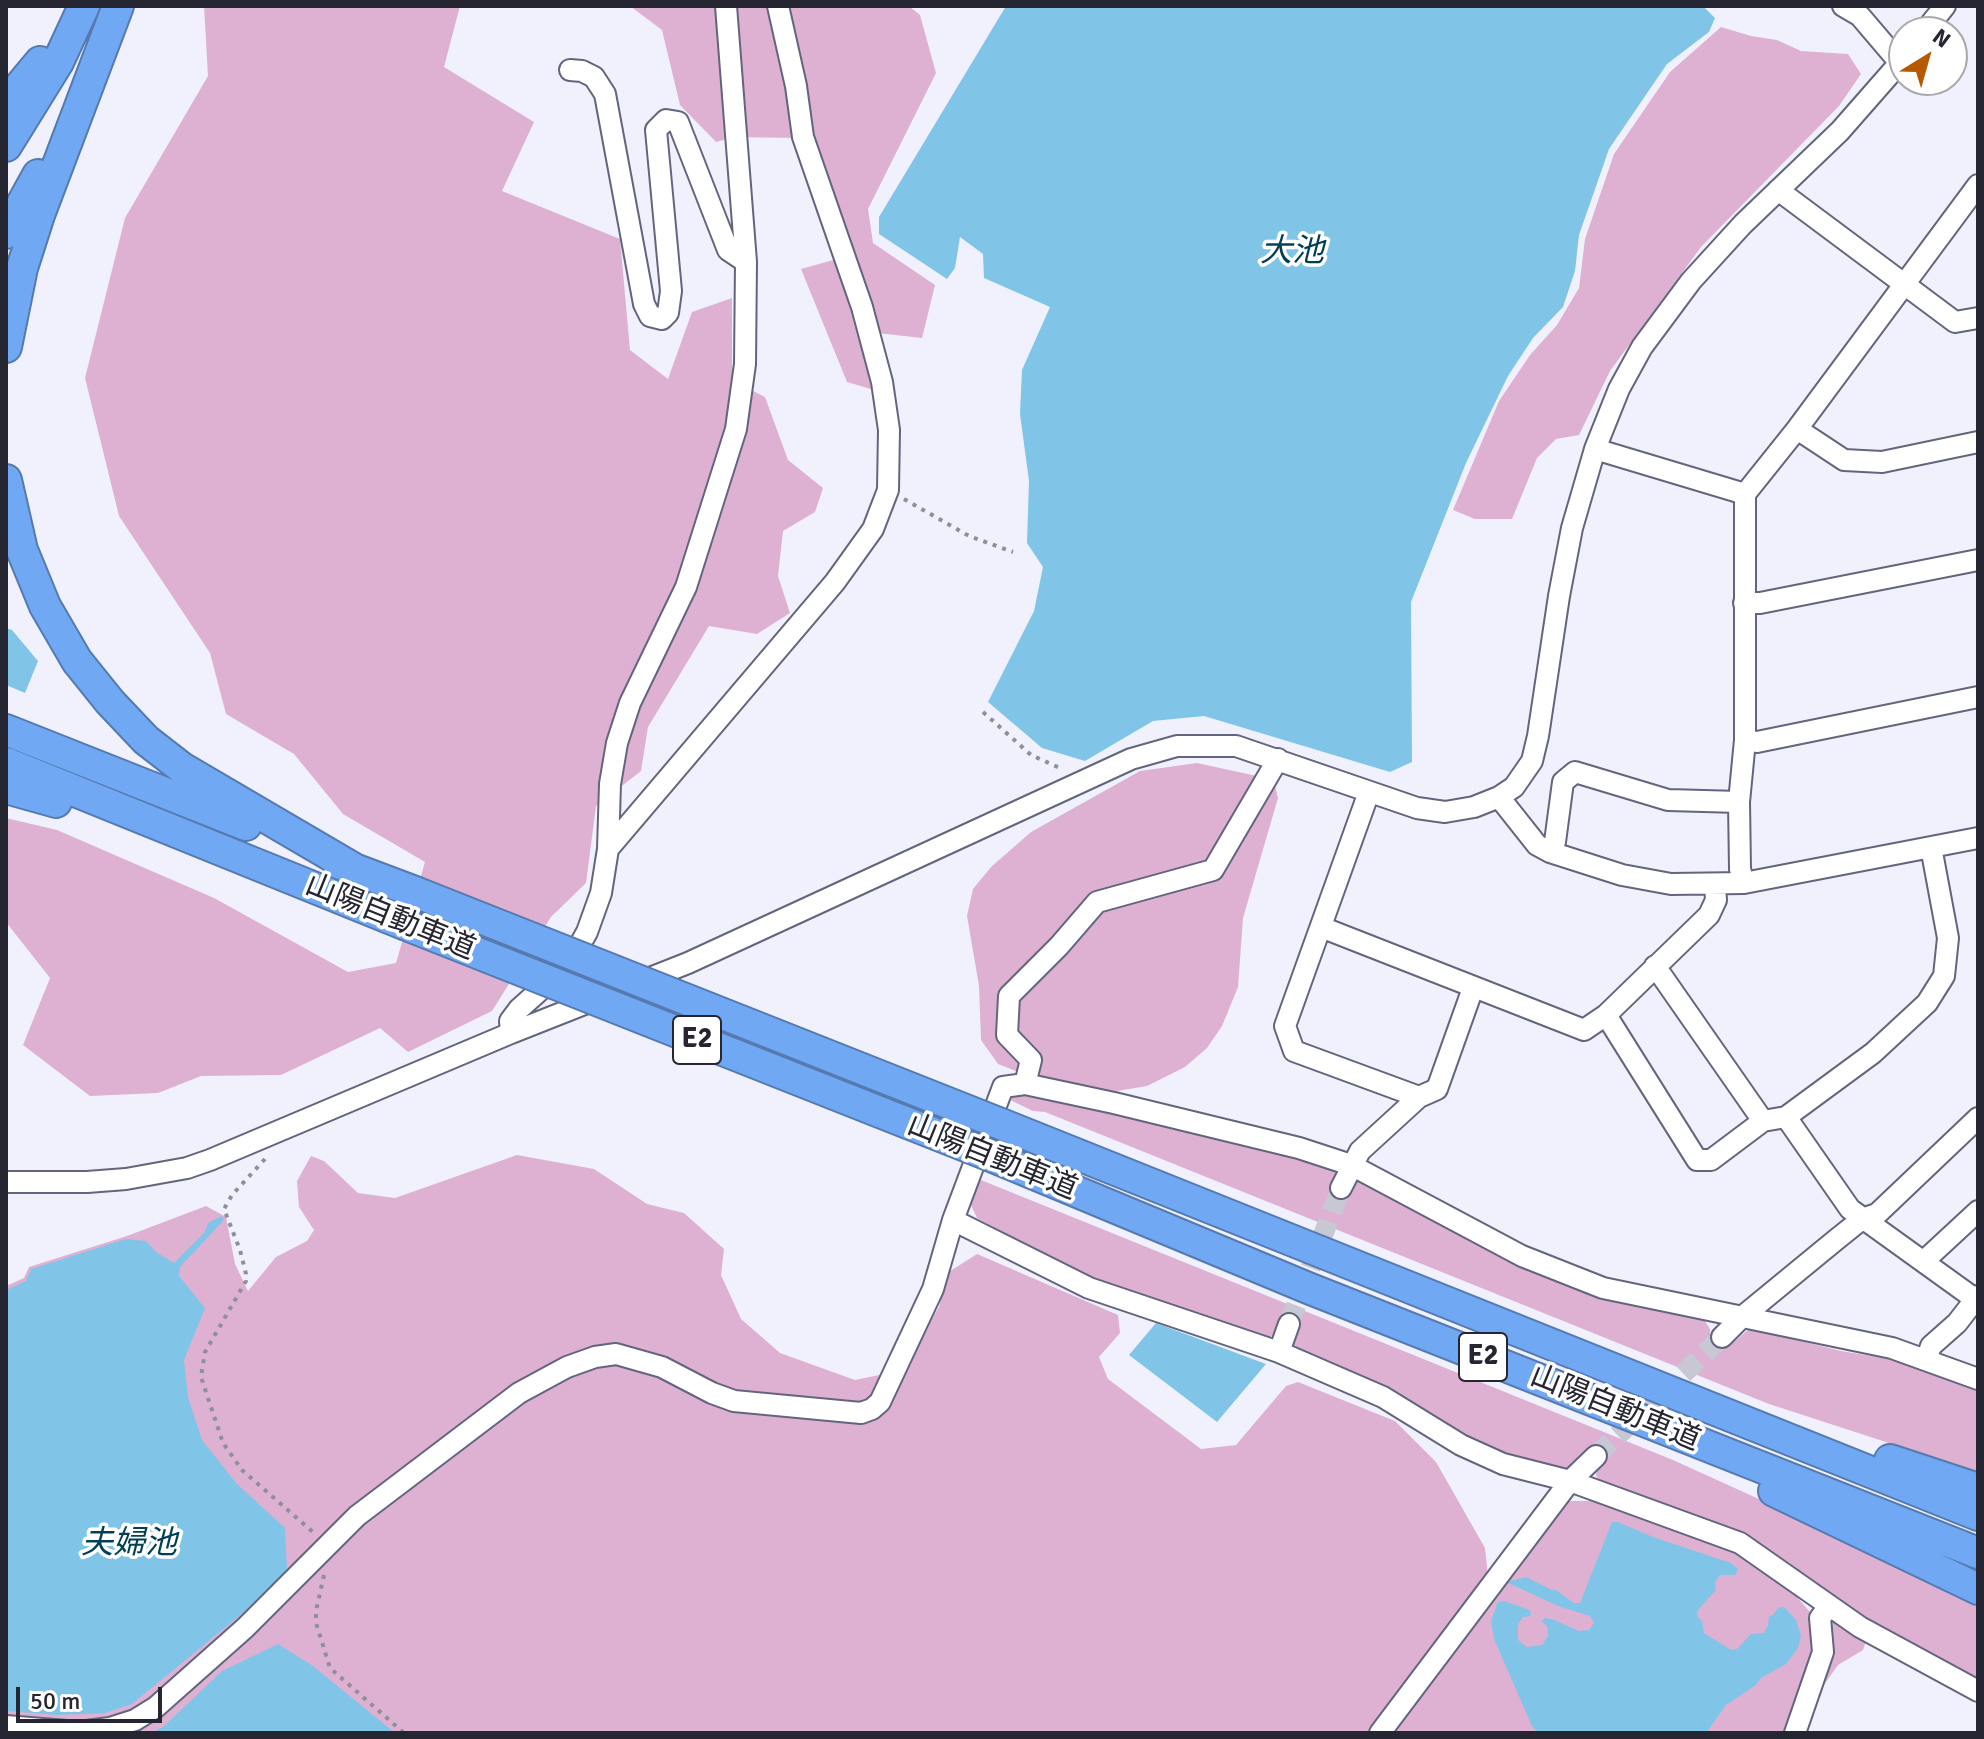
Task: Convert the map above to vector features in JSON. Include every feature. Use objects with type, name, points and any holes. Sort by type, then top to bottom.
[{"type":"highway","points":[[6,103],[47,53],[77,6]]},
{"type":"highway","points":[[6,146],[58,62],[84,6]]},
{"type":"highway","points":[[6,347],[26,255],[118,6]]},
{"type":"highway","points":[[6,233],[97,59]]},
{"type":"highway","points":[[6,480],[22,550],[45,606],[77,661],[110,702],[146,740],[182,768],[356,870]]},
{"type":"highway","name":"山陽自動車道","points":[[6,730],[1978,1515]]},
{"type":"highway","name":"山陽自動車道","points":[[6,763],[991,1156],[1308,1288],[1978,1553]]},
{"type":"highway","points":[[6,788],[268,869]]},
{"type":"highway","points":[[1308,1288],[1757,1483],[1978,1589]]},
{"type":"highway","points":[[1630,1375],[1978,1489]]},
{"type":"street","points":[[511,1033],[510,1021],[519,1009],[557,975],[574,955],[587,932],[601,893],[608,849],[610,784],[617,743],[630,703],[686,587],[736,429],[745,364],[746,262],[726,6]]},
{"type":"street","points":[[608,849],[835,582],[873,529],[888,490],[889,430],[882,382],[862,307],[803,137],[796,86],[778,6]]},
{"type":"street","points":[[1843,6],[1860,16],[1888,46]]},
{"type":"street","points":[[570,70],[594,77],[605,94],[644,304],[650,316],[662,319],[668,313],[671,291],[656,130],[666,120],[678,122],[728,250],[746,262]]},
{"type":"street","points":[[6,1182],[87,1182],[162,1173],[210,1160],[511,1033],[688,963],[1131,759],[1177,746],[1236,746],[1417,808],[1445,812],[1474,807],[1499,797],[1514,787],[1532,761],[1572,528],[1595,449],[1619,389],[1642,347],[1691,281],[1778,190],[1840,131],[1888,77]]},
{"type":"street","points":[[1744,883],[1740,869],[1739,802],[1745,740],[1745,494],[1978,185]]},
{"type":"street","points":[[1778,190],[1955,322],[1978,318]]},
{"type":"street","points":[[1797,429],[1844,460],[1882,462],[1978,442]]},
{"type":"street","points":[[1595,449],[1745,494]]},
{"type":"street","points":[[1744,603],[1760,603],[1978,560]]},
{"type":"street","points":[[1745,740],[1757,742],[1978,697]]},
{"type":"street","points":[[1025,1084],[1031,1060],[1007,1035],[1009,996],[1097,902],[1213,870],[1278,759]]},
{"type":"street","points":[[1550,852],[1555,842],[1563,782],[1575,772],[1668,800],[1739,802]]},
{"type":"street","points":[[1369,792],[1285,1026],[1294,1051],[1419,1097]]},
{"type":"street","points":[[1499,797],[1537,845],[1550,852],[1622,875],[1671,884],[1744,883],[1978,838]]},
{"type":"street","points":[[1606,1015],[1697,1160],[1711,1160],[1763,1121],[1786,1117],[1873,1053],[1927,1003],[1944,976],[1948,938],[1931,847]]},
{"type":"street","points":[[1321,927],[1584,1030],[1606,1015],[1709,915],[1716,900],[1715,885]]},
{"type":"street","points":[[1655,966],[1763,1121]]},
{"type":"street","points":[[1341,1188],[1360,1151],[1419,1097],[1437,1089],[1473,988]]},
{"type":"street","points":[[6,1726],[79,1732],[110,1728],[135,1720],[156,1707],[245,1628],[357,1516],[519,1393],[567,1367],[595,1357],[616,1354],[636,1358],[734,1401],[861,1413],[872,1409],[880,1402],[933,1289],[953,1220],[1003,1087],[1025,1084],[1240,1133],[1351,1165],[1522,1256],[1603,1288],[1892,1348],[1978,1379]]},
{"type":"street","points":[[1786,1117],[1850,1209],[1977,1297],[1957,1323],[1931,1346],[1926,1360]]},
{"type":"street","points":[[1722,1337],[1742,1317],[1862,1219],[1877,1214],[1978,1118]]},
{"type":"street","points":[[1924,1261],[1978,1211]]},
{"type":"street","points":[[953,1220],[1089,1288],[1279,1352],[1383,1397],[1461,1445],[1503,1464],[1570,1481],[1740,1543],[1860,1627],[1978,1691]]},
{"type":"street","points":[[1279,1352],[1289,1324]]},
{"type":"street","points":[[1380,1733],[1570,1481],[1596,1456]]},
{"type":"street","points":[[1795,1733],[1823,1652],[1820,1618],[1829,1606]]},
{"type":"path","points":[[888,490],[969,536],[1013,552]]},
{"type":"path","points":[[983,712],[1031,755],[1072,774],[1080,782]]},
{"type":"path","points":[[278,1133],[276,1149],[232,1195],[224,1209],[240,1250],[246,1281],[205,1352],[201,1377],[223,1443],[242,1470],[320,1538],[324,1584],[316,1611],[316,1623],[330,1668],[404,1733]]},
{"type":"shaded area","points":[[204,6],[460,6],[444,67],[534,122],[502,191],[620,239],[630,350],[668,379],[692,312],[732,298],[732,380],[765,397],[788,460],[823,488],[815,512],[783,531],[778,576],[790,613],[757,634],[709,626],[648,727],[641,771],[596,806],[586,883],[551,917],[492,1011],[408,1052],[380,1028],[281,1075],[201,1076],[158,1093],[90,1096],[23,1045],[50,978],[6,922],[6,818],[57,830],[214,898],[348,972],[396,963],[425,862],[343,814],[294,754],[226,714],[210,653],[119,516],[85,378],[125,218],[208,76]]},
{"type":"shaded area","points":[[630,6],[909,6],[920,15],[936,73],[868,209],[873,243],[935,285],[922,338],[860,331],[874,390],[847,382],[801,269],[837,259],[795,138],[734,137],[716,142],[680,105],[662,30]]},
{"type":"shaded area","points":[[1721,27],[1777,40],[1801,51],[1848,54],[1861,74],[1839,106],[1701,247],[1610,371],[1579,435],[1556,439],[1537,458],[1512,519],[1475,519],[1453,510],[1499,401],[1530,355],[1557,325],[1579,288],[1585,239],[1614,154],[1670,72]]},
{"type":"shaded area","points":[[1197,763],[1266,778],[1275,786],[1278,798],[1243,918],[1238,987],[1222,1026],[1207,1048],[1185,1067],[1147,1086],[1105,1093],[1049,1084],[998,1064],[981,1040],[979,986],[967,916],[973,889],[991,867],[1031,832],[1140,771]]},
{"type":"shaded area","points":[[1027,1090],[1075,1105],[1123,1112],[1260,1145],[1335,1170],[1336,1176],[1353,1181],[1359,1179],[1425,1214],[1701,1315],[1710,1329],[1710,1337],[1729,1346],[1748,1330],[1761,1331],[1841,1351],[1907,1362],[1978,1387],[1978,1472],[1769,1404],[1008,1099],[1012,1094]]},
{"type":"shaded area","points":[[517,1155],[594,1169],[647,1204],[684,1213],[724,1249],[721,1275],[741,1319],[780,1353],[855,1380],[884,1374],[912,1351],[939,1307],[947,1273],[977,1254],[1118,1315],[1120,1333],[1099,1357],[1108,1379],[1201,1449],[1236,1445],[1286,1386],[1298,1382],[1395,1421],[1436,1462],[1485,1548],[1488,1577],[1564,1501],[1597,1501],[1742,1556],[1784,1582],[1816,1619],[1817,1626],[1836,1622],[1867,1638],[1863,1650],[1838,1665],[1816,1696],[1806,1733],[6,1733],[6,1286],[24,1278],[29,1267],[127,1236],[206,1206],[226,1217],[235,1264],[248,1291],[276,1257],[307,1241],[314,1230],[299,1207],[297,1181],[311,1156],[324,1161],[358,1193],[395,1198]]},
{"type":"shaded area","points":[[976,1178],[1673,1460],[1825,1529],[1978,1605],[1978,1678],[1853,1610],[1739,1532],[1622,1492],[1599,1481],[1597,1469],[1565,1473],[1501,1453],[1299,1351],[1292,1345],[1292,1337],[1278,1332],[1265,1340],[1083,1275],[977,1218],[970,1203]]},
{"type":"water","name":"大池","points":[[1006,6],[1703,6],[1715,18],[1709,32],[1667,64],[1609,149],[1579,235],[1575,271],[1563,307],[1533,338],[1508,376],[1466,463],[1411,602],[1412,762],[1390,772],[1204,716],[1153,721],[1085,761],[1042,748],[988,702],[1034,611],[1043,567],[1027,543],[1029,481],[1020,414],[1022,370],[1050,307],[984,278],[983,254],[960,237],[955,268],[947,279],[879,234],[879,217]]},
{"type":"water","points":[[6,628],[12,630],[38,661],[25,693],[6,685]]},
{"type":"water","name":"夫婦池","points":[[222,1216],[224,1220],[180,1267],[179,1276],[205,1308],[184,1360],[188,1397],[202,1440],[237,1484],[285,1528],[287,1570],[238,1617],[132,1704],[105,1713],[58,1715],[6,1711],[6,1290],[26,1281],[31,1269],[126,1239],[146,1241],[156,1252],[174,1263],[204,1233],[209,1222]]},
{"type":"water","points":[[1156,1323],[1266,1364],[1217,1422],[1129,1355]]},
{"type":"water","points":[[1612,1522],[1731,1563],[1738,1569],[1735,1575],[1720,1575],[1715,1582],[1716,1590],[1697,1611],[1704,1633],[1731,1650],[1737,1649],[1751,1634],[1763,1633],[1769,1616],[1778,1608],[1784,1607],[1796,1620],[1801,1636],[1798,1648],[1786,1664],[1761,1678],[1756,1685],[1726,1705],[1706,1733],[1538,1733],[1532,1726],[1494,1639],[1491,1621],[1498,1602],[1504,1601],[1530,1610],[1531,1616],[1523,1617],[1518,1624],[1518,1640],[1527,1647],[1542,1645],[1548,1636],[1547,1626],[1542,1622],[1544,1618],[1579,1631],[1589,1630],[1594,1623],[1590,1616],[1558,1606],[1506,1582],[1526,1577],[1556,1590],[1574,1603],[1580,1603]]},
{"type":"water","points":[[278,1644],[313,1666],[395,1733],[151,1733],[163,1727],[222,1671]]},
{"type":"tunnel","points":[[1289,1324],[1341,1188]]},
{"type":"tunnel","points":[[1596,1456],[1722,1337]]}]
